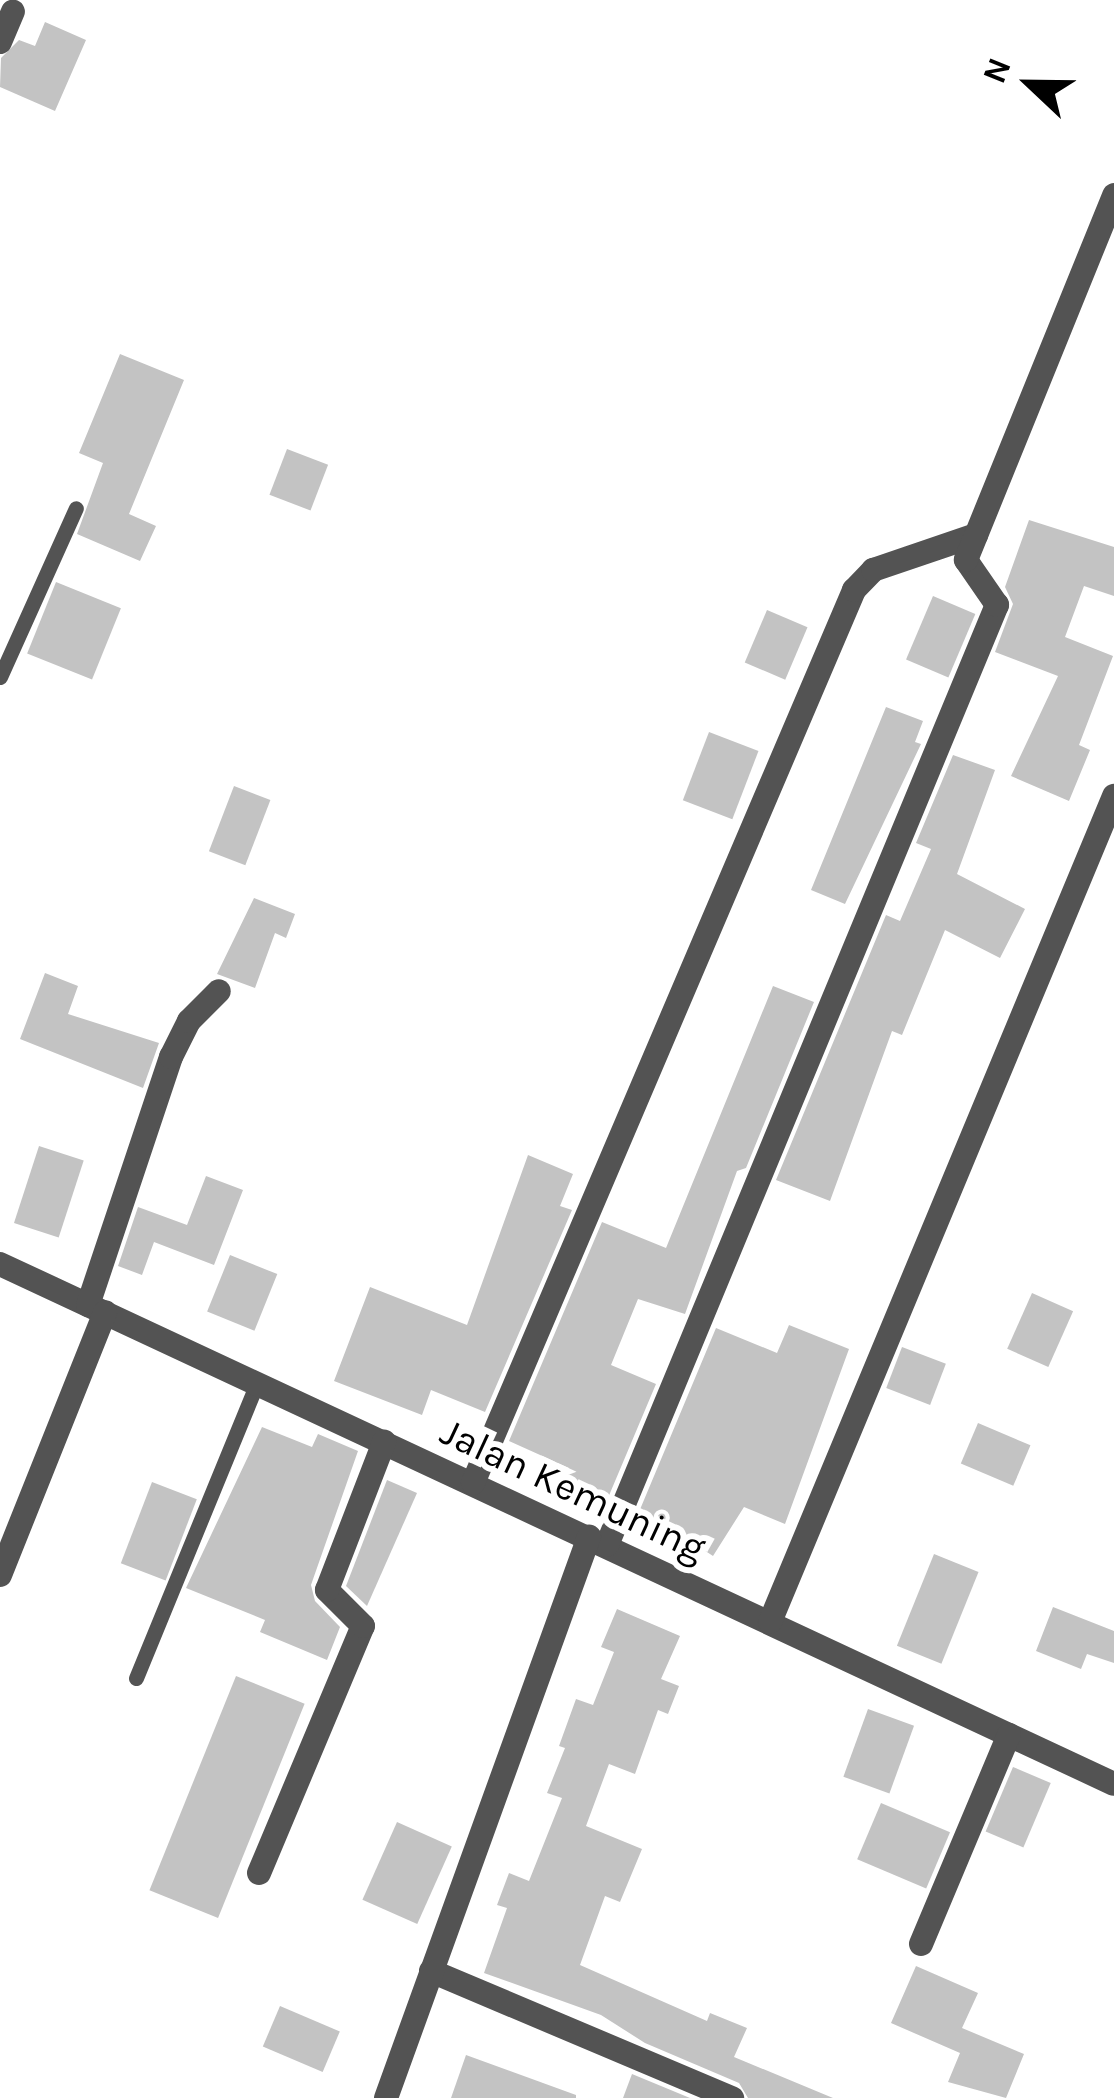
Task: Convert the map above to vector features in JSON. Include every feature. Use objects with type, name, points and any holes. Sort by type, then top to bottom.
[{"type":"street","points":[[0,42],[13,12]]},
{"type":"street","points":[[386,2098],[598,1541],[997,605],[967,567],[1114,195]]},
{"type":"street","points":[[473,1484],[854,590],[873,570],[976,536]]},
{"type":"street","points":[[770,1622],[1114,796]]},
{"type":"street","points":[[0,1575],[97,1309],[171,1057],[189,1021],[219,991]]},
{"type":"street","name":"Jalan Kemuning","points":[[0,1264],[1114,1784]]},
{"type":"street","points":[[260,1873],[363,1626],[326,1590],[385,1442]]},
{"type":"street","points":[[921,1944],[1009,1735]]},
{"type":"street","points":[[431,1971],[732,2098]]},
{"type":"lane","points":[[0,677],[76,508]]},
{"type":"lane","points":[[136,1678],[256,1383]]},
{"type":"building","points":[[45,22],[86,40],[55,111],[0,87],[1,58],[19,40],[35,46]]},
{"type":"building","points":[[120,354],[184,380],[129,514],[156,526],[140,561],[77,534],[103,463],[79,453]]},
{"type":"building","points":[[287,449],[328,465],[311,511],[269,495]]},
{"type":"building","points":[[1029,520],[1114,547],[1114,596],[1084,586],[1065,637],[1113,656],[1079,745],[1090,750],[1069,801],[1011,776],[1058,676],[995,652],[1013,604],[1005,587]]},
{"type":"building","points":[[56,582],[121,608],[92,680],[27,653]]},
{"type":"building","points":[[933,596],[975,614],[948,677],[906,660]]},
{"type":"building","points":[[767,610],[808,627],[785,680],[745,662]]},
{"type":"building","points":[[886,707],[923,721],[915,742],[921,744],[845,904],[811,890]]},
{"type":"building","points":[[709,732],[758,751],[732,819],[683,800]]},
{"type":"building","points":[[953,755],[995,770],[957,874],[1025,909],[1000,958],[945,930],[902,1035],[892,1031],[830,1201],[776,1180],[886,915],[900,921],[931,849],[916,843]]},
{"type":"building","points":[[234,786],[270,800],[245,865],[209,851]]},
{"type":"building","points":[[254,898],[295,914],[286,938],[275,933],[255,988],[217,974]]},
{"type":"building","points":[[45,973],[78,986],[68,1014],[159,1043],[143,1088],[20,1039]]},
{"type":"building","points":[[773,986],[814,1002],[746,1168],[737,1171],[685,1314],[638,1299],[611,1365],[656,1384],[605,1505],[561,1487],[569,1468],[509,1441],[602,1222],[666,1248]]},
{"type":"building","points":[[39,1146],[84,1161],[59,1238],[14,1223]]},
{"type":"building","points":[[528,1155],[573,1174],[560,1206],[572,1210],[485,1412],[431,1390],[422,1415],[334,1381],[370,1287],[467,1325]]},
{"type":"building","points":[[206,1176],[243,1190],[214,1265],[154,1242],[142,1275],[118,1266],[138,1207],[187,1225]]},
{"type":"building","points":[[230,1255],[277,1274],[254,1331],[207,1312]]},
{"type":"building","points":[[1032,1293],[1073,1311],[1048,1367],[1007,1349]]},
{"type":"building","points":[[789,1325],[849,1349],[785,1524],[744,1507],[713,1556],[675,1531],[667,1542],[636,1519],[716,1328],[777,1353]]},
{"type":"building","points":[[902,1347],[946,1364],[930,1405],[886,1388]]},
{"type":"building","points":[[978,1423],[1030,1445],[1013,1486],[961,1464]]},
{"type":"building","points":[[262,1427],[312,1447],[318,1434],[358,1451],[311,1585],[315,1601],[340,1627],[327,1660],[260,1632],[265,1620],[186,1588]]},
{"type":"building","points":[[387,1480],[417,1493],[367,1606],[346,1586]]},
{"type":"building","points":[[152,1482],[197,1499],[166,1580],[121,1563]]},
{"type":"building","points":[[934,1554],[979,1572],[941,1664],[897,1646]]},
{"type":"building","points":[[1053,1607],[1114,1631],[1114,1663],[1087,1654],[1081,1669],[1036,1651]]},
{"type":"building","points":[[617,1609],[680,1636],[661,1679],[679,1686],[668,1714],[658,1710],[635,1774],[609,1764],[586,1826],[642,1849],[620,1902],[605,1896],[580,1965],[707,2021],[710,2013],[747,2028],[734,2057],[833,2098],[748,2098],[739,2083],[645,2043],[601,2015],[484,1973],[507,1908],[497,1905],[509,1873],[529,1881],[562,1798],[547,1793],[565,1748],[559,1746],[576,1699],[593,1705],[614,1652],[601,1647]]},
{"type":"building","points":[[236,1676],[305,1704],[218,1918],[149,1890]]},
{"type":"building","points":[[868,1709],[914,1726],[889,1793],[843,1777]]},
{"type":"building","points":[[1013,1767],[1051,1783],[1023,1847],[986,1831]]},
{"type":"building","points":[[881,1803],[950,1832],[926,1888],[857,1859]]},
{"type":"building","points":[[397,1822],[452,1846],[417,1924],[362,1900]]},
{"type":"building","points":[[916,1966],[978,1993],[962,2028],[1024,2054],[1006,2098],[948,2082],[960,2053],[891,2023]]},
{"type":"building","points":[[280,2006],[340,2031],[323,2072],[263,2047]]},
{"type":"building","points":[[466,2055],[576,2095],[576,2098],[451,2098]]},
{"type":"building","points":[[632,2074],[690,2098],[623,2098]]}]
